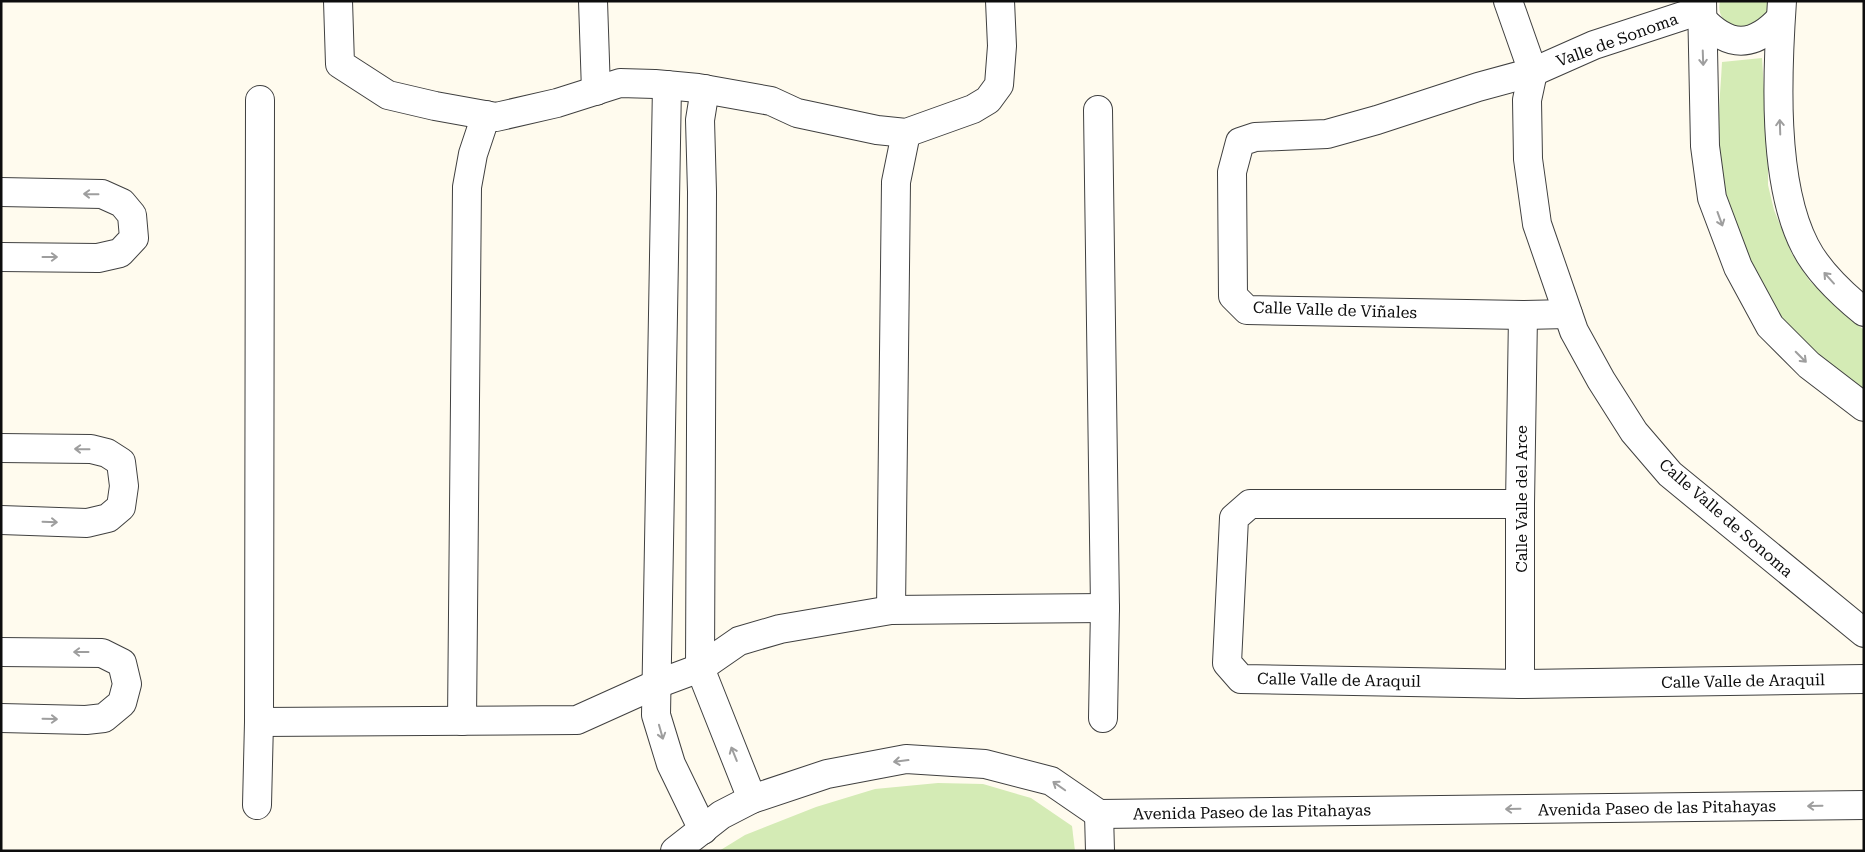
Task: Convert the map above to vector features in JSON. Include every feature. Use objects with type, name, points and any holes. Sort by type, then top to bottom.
[{"type":"street","points":[[338,1],[340,64],[388,94],[435,106],[496,117],[557,103],[620,83],[667,85],[770,101],[797,113],[834,122],[906,133],[973,110],[988,100],[999,85],[1002,46],[1000,1]]},
{"type":"street","points":[[593,1],[596,91]]},
{"type":"street","points":[[1508,1],[1532,72]]},
{"type":"street","points":[[1702,10],[1715,32],[1732,40],[1751,40],[1767,33],[1781,10]]},
{"type":"street","points":[[1702,10],[1705,146],[1712,198],[1738,267],[1770,326],[1809,366],[1864,407]]},
{"type":"street","name":"Valle de Sonoma","points":[[1532,72],[1594,45],[1656,12],[1702,10]]},
{"type":"street","points":[[1781,10],[1778,42],[1781,146],[1786,186],[1795,224],[1806,249],[1826,276],[1864,312]]},
{"type":"street","name":"Calle Valle de Sonoma","points":[[1532,72],[1527,100],[1528,159],[1540,232],[1574,331],[1601,380],[1634,432],[1670,474],[1864,633]]},
{"type":"street","name":"Calle Valle de Viñales","points":[[1532,72],[1478,87],[1412,110],[1326,134],[1255,137],[1240,142],[1232,172],[1234,296],[1247,310],[1523,315],[1568,314]]},
{"type":"street","points":[[667,85],[656,715],[670,764],[703,830]]},
{"type":"street","points":[[705,90],[700,120],[702,192],[700,668],[752,799]]},
{"type":"street","points":[[257,805],[259,722],[260,100]]},
{"type":"street","points":[[1098,110],[1105,608],[1103,718]]},
{"type":"street","points":[[462,721],[467,187],[473,154],[486,115]]},
{"type":"street","points":[[891,610],[896,182],[906,133]]},
{"type":"street","points":[[1,192],[102,194],[122,203],[132,216],[134,238],[120,253],[98,258],[1,258]]},
{"type":"street","name":"Calle Valle del Arce","points":[[1520,684],[1523,315]]},
{"type":"street","points":[[1,448],[91,449],[107,453],[121,462],[124,486],[121,507],[108,518],[87,523],[1,520]]},
{"type":"street","name":"Calle Valle de Araquil","points":[[1520,504],[1250,504],[1234,518],[1227,663],[1241,679],[1520,684],[1864,679]]},
{"type":"street","points":[[259,722],[577,720],[657,684],[700,668],[739,641],[780,629],[891,610],[1105,608]]},
{"type":"street","points":[[1,652],[102,653],[122,664],[127,684],[122,703],[104,718],[86,720],[1,718]]},
{"type":"street","points":[[675,851],[721,815],[752,799],[826,774],[906,759],[985,764],[1052,781],[1099,814],[1100,851]]},
{"type":"street","name":"Avenida Paseo de las Pitahayas","points":[[1099,814],[1864,805]]},
{"type":"green space","points":[[1720,1],[1768,1],[1769,14],[1744,33],[1729,24],[1722,17],[1719,8]]},
{"type":"green space","points":[[1762,58],[1768,185],[1774,210],[1792,254],[1809,280],[1838,309],[1864,330],[1864,392],[1814,351],[1787,324],[1758,283],[1737,235],[1724,184],[1721,158],[1719,116],[1722,62]]},
{"type":"green space","points":[[938,783],[983,784],[1031,798],[1072,826],[1075,851],[719,851],[745,835],[816,807],[875,789]]}]
